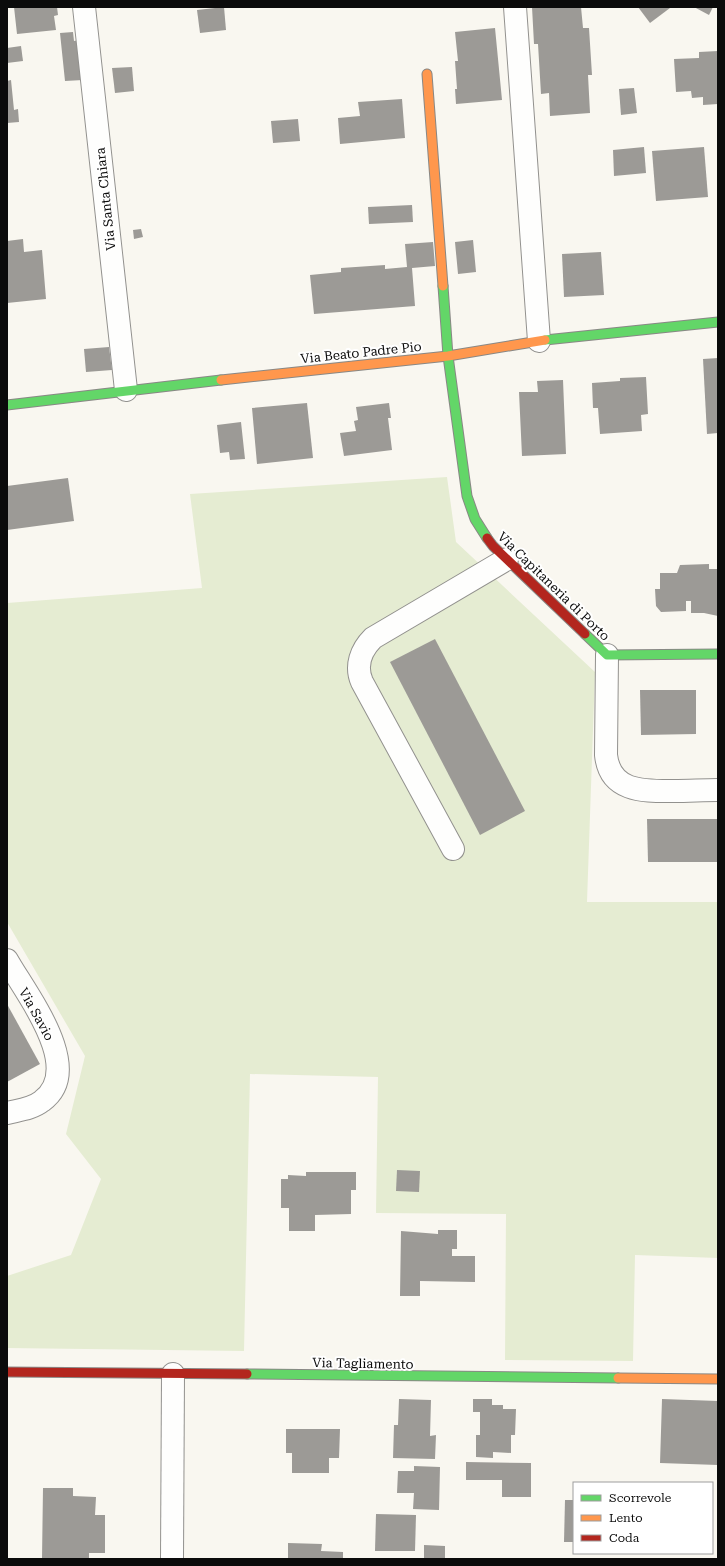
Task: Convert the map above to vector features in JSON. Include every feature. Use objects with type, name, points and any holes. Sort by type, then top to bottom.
[{"type":"street","name":"Via Santa Chiara","points":[[84,7],[126,390]]},
{"type":"street","points":[[515,7],[539,341]]},
{"type":"street","name":"Via Capitaneria di Porto","points":[[428,74],[448,356],[467,496],[480,529],[493,546],[607,655],[718,654]]},
{"type":"street","name":"Via Beato Padre Pio","points":[[7,405],[126,390],[448,356],[539,341],[718,322]]},
{"type":"street","points":[[453,849],[362,682],[358,671],[359,663],[364,649],[373,638],[507,559]]},
{"type":"street","points":[[607,655],[606,755],[608,768],[613,776],[624,784],[640,790],[718,790]]},
{"type":"street","name":"Via Savio","points":[[7,960],[50,1034],[56,1050],[58,1066],[55,1084],[45,1098],[33,1106],[7,1113]]},
{"type":"street","name":"Via Tagliamento","points":[[7,1372],[718,1379]]},
{"type":"street","points":[[172,1559],[173,1374]]},
{"type":"green space","points":[[447,477],[456,542],[595,672],[587,902],[718,902],[718,1258],[635,1255],[633,1361],[505,1360],[506,1214],[376,1213],[378,1077],[250,1074],[244,1351],[7,1348],[7,1276],[71,1255],[101,1179],[66,1134],[85,1056],[7,922],[7,603],[202,588],[190,494]]},
{"type":"building","points":[[14,7],[57,7],[58,15],[54,16],[56,30],[17,34]]},
{"type":"building","points":[[224,7],[226,30],[200,33],[197,10]]},
{"type":"building","points":[[532,7],[581,7],[583,28],[589,28],[592,75],[588,75],[590,113],[550,116],[549,93],[541,94],[538,44],[534,44]]},
{"type":"building","points":[[638,7],[669,7],[670,8],[650,23]]},
{"type":"building","points":[[694,7],[713,7],[709,15]]},
{"type":"building","points":[[495,28],[502,100],[456,104],[455,89],[457,89],[455,61],[458,61],[455,32]]},
{"type":"building","points":[[73,32],[74,41],[79,40],[83,80],[65,81],[60,33]]},
{"type":"building","points":[[21,46],[23,61],[7,63],[7,48]]},
{"type":"building","points":[[718,51],[718,104],[703,105],[703,97],[692,98],[691,91],[676,92],[674,59],[699,58],[699,52]]},
{"type":"building","points":[[132,67],[134,91],[115,93],[112,68]]},
{"type":"building","points":[[11,80],[14,110],[18,109],[19,122],[7,123],[7,81]]},
{"type":"building","points":[[634,88],[637,113],[621,115],[619,89]]},
{"type":"building","points":[[402,99],[405,138],[340,144],[338,118],[360,116],[358,102]]},
{"type":"building","points":[[298,119],[300,141],[273,143],[271,121]]},
{"type":"building","points":[[644,147],[646,173],[614,176],[613,150]]},
{"type":"building","points":[[704,147],[708,197],[656,201],[652,151]]},
{"type":"building","points":[[412,205],[413,222],[369,224],[368,207]]},
{"type":"building","points":[[141,229],[143,237],[134,239],[133,230]]},
{"type":"building","points":[[23,239],[24,252],[42,250],[46,299],[7,303],[7,241]]},
{"type":"building","points":[[473,240],[476,272],[458,274],[455,242]]},
{"type":"building","points":[[433,242],[435,266],[412,268],[415,306],[314,314],[310,275],[341,272],[341,268],[385,265],[385,269],[407,267],[405,244]]},
{"type":"building","points":[[601,252],[604,295],[564,297],[562,254]]},
{"type":"building","points":[[109,347],[112,370],[86,372],[84,349]]},
{"type":"building","points":[[718,358],[718,433],[707,434],[703,359]]},
{"type":"building","points":[[646,377],[648,414],[641,415],[642,431],[600,434],[598,408],[593,408],[592,383],[620,381],[620,378]]},
{"type":"building","points":[[563,380],[566,454],[522,456],[519,392],[538,392],[537,381]]},
{"type":"building","points":[[307,403],[313,458],[257,464],[252,408]]},
{"type":"building","points":[[389,403],[391,418],[388,418],[392,450],[344,456],[340,433],[356,431],[354,421],[358,420],[356,407]]},
{"type":"building","points":[[241,422],[245,459],[230,460],[229,452],[220,453],[217,425]]},
{"type":"building","points":[[68,478],[74,521],[7,530],[7,486]]},
{"type":"building","points":[[709,564],[709,569],[718,569],[718,616],[704,613],[691,613],[691,601],[686,601],[686,611],[661,612],[656,606],[655,589],[660,589],[660,573],[677,573],[680,565]]},
{"type":"building","points":[[435,639],[525,811],[480,835],[390,662]]},
{"type":"building","points":[[640,690],[696,690],[696,734],[641,735]]},
{"type":"building","points":[[647,819],[718,819],[718,862],[648,862]]},
{"type":"building","points":[[7,1004],[40,1064],[7,1082]]},
{"type":"building","points":[[397,1170],[420,1171],[419,1192],[396,1191]]},
{"type":"building","points":[[306,1172],[356,1172],[356,1190],[351,1190],[351,1214],[315,1215],[315,1231],[289,1231],[289,1208],[281,1208],[281,1179],[288,1179],[288,1175],[306,1176]]},
{"type":"building","points":[[438,1230],[457,1230],[457,1249],[452,1249],[452,1256],[475,1256],[475,1282],[420,1281],[420,1296],[400,1296],[401,1231],[438,1234]]},
{"type":"building","points":[[399,1399],[431,1400],[430,1436],[436,1435],[435,1459],[393,1458],[394,1425],[398,1425]]},
{"type":"building","points":[[473,1399],[492,1399],[492,1405],[503,1405],[503,1409],[516,1409],[515,1435],[511,1435],[511,1453],[493,1452],[493,1458],[476,1457],[476,1435],[480,1435],[480,1412],[473,1412]]},
{"type":"building","points":[[662,1399],[718,1401],[718,1465],[660,1463]]},
{"type":"building","points":[[286,1429],[340,1429],[339,1458],[329,1458],[329,1473],[292,1473],[292,1453],[286,1453]]},
{"type":"building","points":[[466,1462],[531,1463],[531,1497],[502,1497],[502,1480],[466,1480]]},
{"type":"building","points":[[414,1466],[440,1467],[439,1510],[413,1509],[414,1493],[397,1493],[398,1471],[414,1471]]},
{"type":"building","points":[[43,1488],[73,1488],[73,1496],[96,1497],[95,1515],[105,1515],[105,1553],[89,1553],[89,1559],[42,1559]]},
{"type":"building","points":[[565,1500],[573,1500],[573,1542],[564,1542]]},
{"type":"building","points":[[376,1514],[416,1515],[415,1551],[375,1551]]},
{"type":"building","points":[[288,1543],[322,1544],[321,1551],[343,1552],[343,1559],[288,1559]]},
{"type":"building","points":[[424,1545],[445,1546],[445,1559],[424,1559]]},
{"type":"traffic: fast","points":[[443,286],[448,356],[467,496],[475,519],[487,538]]},
{"type":"traffic: fast","points":[[545,340],[718,322]]},
{"type":"traffic: fast","points":[[7,405],[221,380]]},
{"type":"traffic: fast","points":[[585,634],[607,655],[718,654]]},
{"type":"traffic: fast","points":[[247,1374],[618,1378]]},
{"type":"traffic: slow","points":[[427,74],[443,286]]},
{"type":"traffic: slow","points":[[221,380],[448,356],[545,340]]},
{"type":"traffic: slow","points":[[618,1378],[718,1379]]},
{"type":"traffic: jam","points":[[487,538],[493,546],[585,634]]},
{"type":"traffic: jam","points":[[7,1372],[247,1374]]}]
